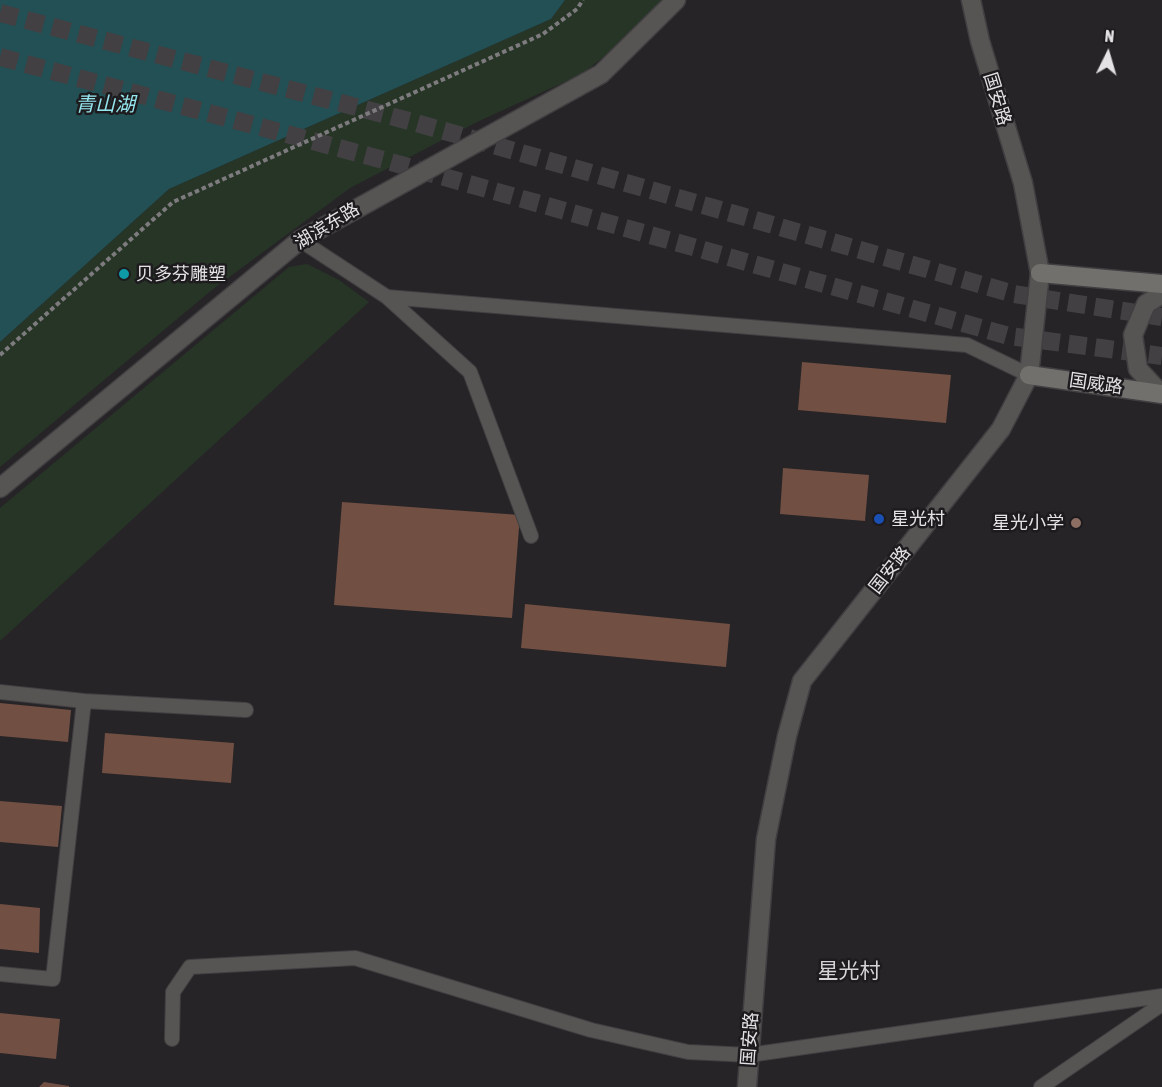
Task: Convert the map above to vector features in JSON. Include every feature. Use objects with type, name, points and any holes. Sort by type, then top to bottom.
[{"type":"main road","points":[[1040,273],[1162,284]]},
{"type":"main road","name":"国威路","points":[[1029,375],[1162,394]]},
{"type":"street","name":"湖滨东路","points":[[0,488],[300,240],[601,74],[676,0]]},
{"type":"street","name":"国安路","points":[[747,1087],[766,839],[787,736],[802,681],[1001,429],[1029,375],[1040,273],[1023,183],[980,41],[971,0]]},
{"type":"street","points":[[1162,294],[1146,304],[1133,335],[1138,369],[1162,394]]},
{"type":"lane","points":[[300,240],[387,297],[470,372],[531,536]]},
{"type":"lane","points":[[387,297],[967,345],[1029,375]]},
{"type":"lane","points":[[0,692],[84,701],[246,710]]},
{"type":"lane","points":[[0,974],[53,979],[84,701]]},
{"type":"lane","points":[[172,1039],[173,992],[190,968],[355,958],[591,1030],[688,1052],[749,1055],[1162,996]]},
{"type":"lane","points":[[1041,1087],[1162,1004]]},
{"type":"path","points":[[0,355],[173,202],[543,34],[577,9],[584,0]]},
{"type":"green space","points":[[565,0],[662,0],[623,41],[582,74],[477,122],[350,188],[213,289],[0,467],[0,342],[169,189],[551,19]]},
{"type":"green space","points":[[307,264],[339,280],[369,302],[0,641],[0,508],[289,267]]},
{"type":"water","name":"青山湖","points":[[0,0],[565,0],[551,19],[169,189],[0,342]]},
{"type":"building","points":[[802,362],[951,375],[946,423],[798,410]]},
{"type":"building","points":[[783,468],[869,475],[865,521],[780,514]]},
{"type":"building","points":[[342,502],[520,515],[512,618],[334,605]]},
{"type":"building","points":[[525,604],[730,624],[726,667],[521,648]]},
{"type":"building","points":[[0,703],[71,710],[68,742],[0,736]]},
{"type":"building","points":[[105,733],[234,743],[231,783],[102,773]]},
{"type":"building","points":[[0,801],[62,806],[58,847],[0,842]]},
{"type":"building","points":[[0,904],[40,908],[39,953],[0,949]]},
{"type":"building","points":[[0,1013],[60,1019],[56,1059],[0,1053]]},
{"type":"building","points":[[44,1082],[69,1086],[69,1087],[39,1087]]},
{"type":"tunnel","points":[[0,13],[413,122],[1014,294],[1162,317]]},
{"type":"tunnel","points":[[0,57],[391,162],[1009,336],[1162,356]]},
{"type":"place","name":"贝多芬雕塑","points":[[124,274]]},
{"type":"place","name":"星光村","points":[[879,519]]},
{"type":"place","name":"星光小学","points":[[1076,523]]},
{"type":"district","name":"星光村","points":[[849,971]]}]
